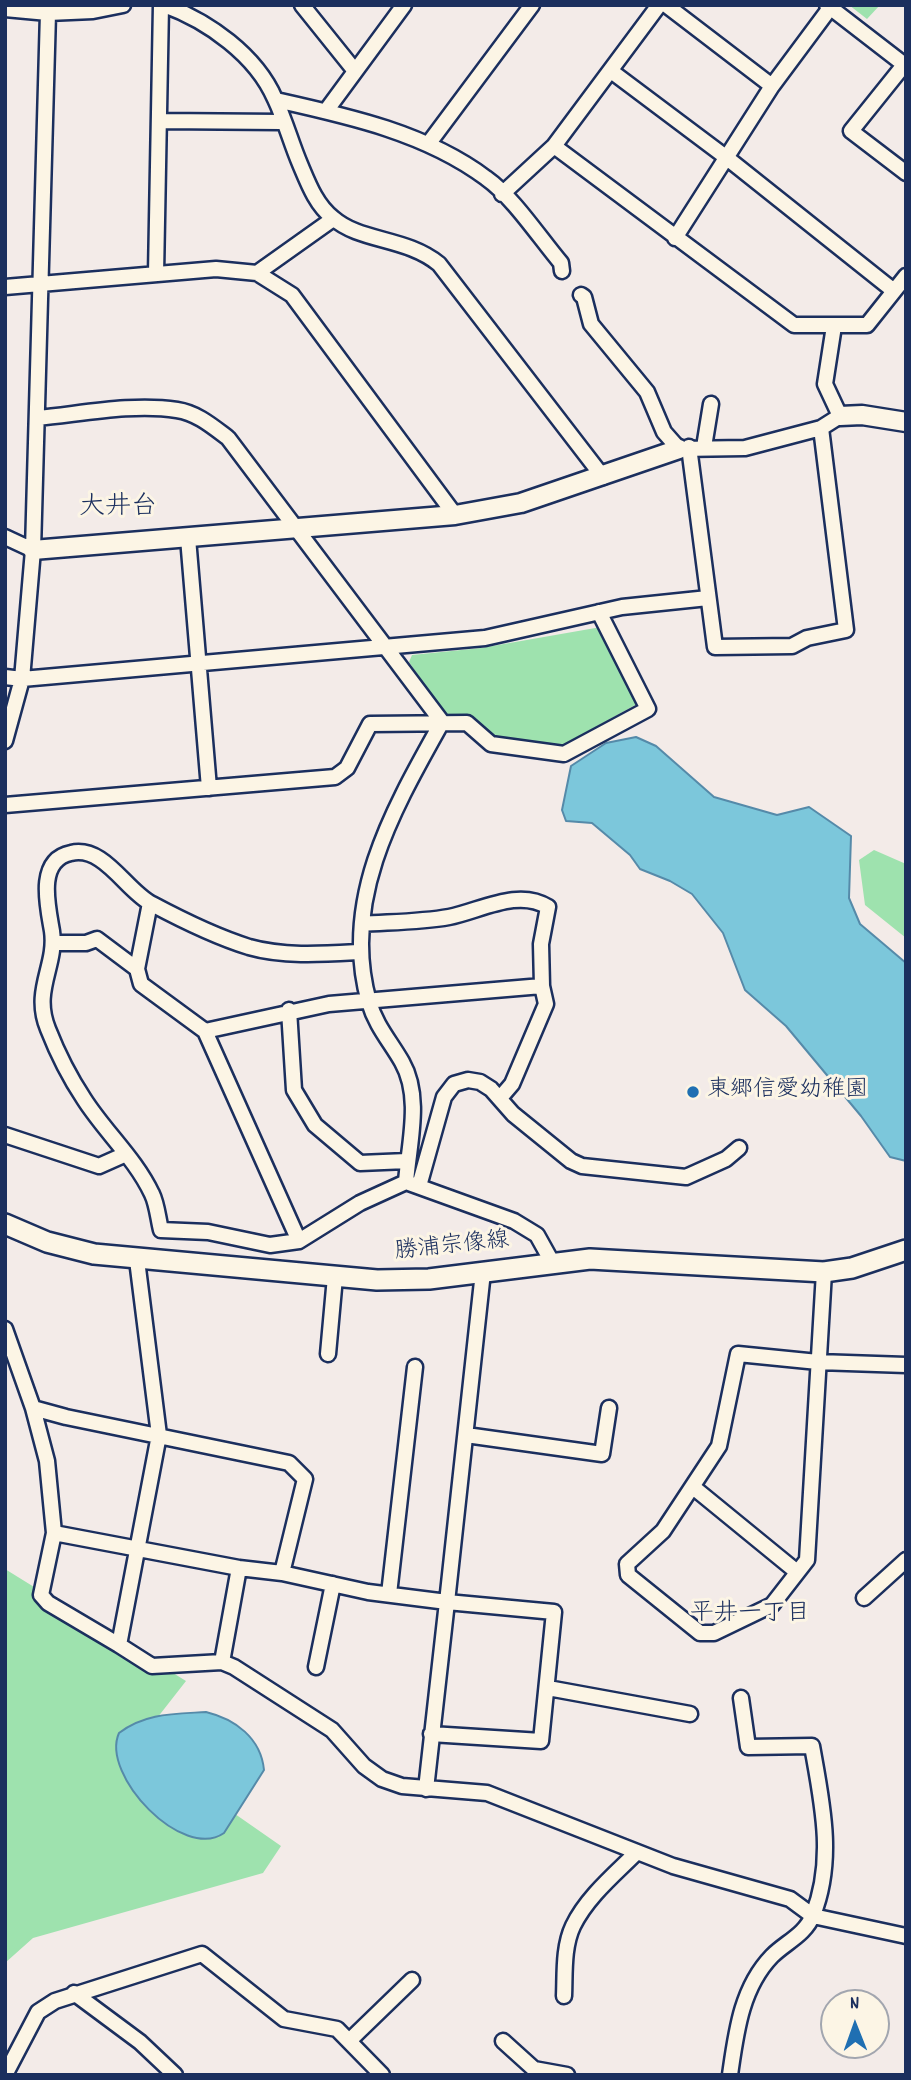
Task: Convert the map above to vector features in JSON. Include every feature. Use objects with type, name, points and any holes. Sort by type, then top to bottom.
[{"type":"main road","name":"勝浦宗像線","points":[[6,1226],[47,1242],[94,1254],[335,1277],[429,1279],[552,1262],[629,1260],[824,1272],[852,1268],[906,1250]]},
{"type":"street","points":[[5,9],[48,13],[93,11],[123,5]]},
{"type":"street","points":[[156,274],[163,5],[183,12],[219,34],[247,59],[276,100],[282,122],[316,199],[333,219],[357,230],[424,252],[439,264],[603,477]]},
{"type":"street","points":[[302,5],[355,71]]},
{"type":"street","points":[[326,111],[404,5]]},
{"type":"street","points":[[429,143],[532,5]]},
{"type":"street","points":[[502,194],[554,146],[659,5]]},
{"type":"street","points":[[666,5],[772,86]]},
{"type":"street","points":[[675,238],[772,86],[828,7],[905,66],[851,131],[906,173]]},
{"type":"street","points":[[5,741],[22,679],[33,550],[48,13]]},
{"type":"street","points":[[611,71],[727,158],[894,291]]},
{"type":"street","points":[[276,100],[326,111],[429,143],[488,179],[561,262],[562,271]]},
{"type":"street","points":[[159,121],[282,122]]},
{"type":"street","points":[[554,146],[794,325],[867,325],[906,276]]},
{"type":"street","points":[[257,273],[333,219]]},
{"type":"street","points":[[5,287],[216,269],[257,273],[292,295],[455,515]]},
{"type":"street","points":[[581,295],[584,297],[591,324],[647,392],[664,432],[684,448],[715,647],[792,646],[807,638],[846,630],[821,428]]},
{"type":"street","points":[[834,326],[824,384],[840,416]]},
{"type":"street","points":[[705,447],[711,404]]},
{"type":"street","points":[[37,418],[148,408],[178,410],[204,419],[228,438],[442,722]]},
{"type":"street","points":[[5,537],[33,550],[455,515],[521,503],[684,448],[745,448],[821,428],[840,416],[862,415],[906,422]]},
{"type":"street","points":[[188,538],[209,788]]},
{"type":"street","points":[[5,677],[22,679],[198,665],[485,638],[599,612],[708,598]]},
{"type":"street","points":[[5,805],[335,777],[346,768],[370,724],[467,723],[491,744],[565,754],[648,709],[599,612]]},
{"type":"street","points":[[412,1184],[407,1161],[414,1095],[403,1063],[383,1036],[369,1002],[360,952],[369,874],[399,800],[442,722]]},
{"type":"street","points":[[360,952],[321,955],[248,947],[150,903],[93,854],[71,853],[61,856],[53,864],[46,894],[53,943],[40,1002],[47,1029],[84,1099],[126,1154],[153,1196],[161,1230],[208,1232],[270,1245],[299,1241],[360,1203],[412,1184],[514,1221],[537,1234],[552,1262]]},
{"type":"street","points":[[362,924],[448,917],[504,901],[536,899],[548,907],[541,944],[542,986],[546,1004],[512,1084],[500,1098]]},
{"type":"street","points":[[150,903],[136,970],[141,984],[205,1031],[299,1241]]},
{"type":"street","points":[[53,943],[86,943],[97,939],[136,970]]},
{"type":"street","points":[[205,1031],[289,1010],[542,986]]},
{"type":"street","points":[[289,1010],[294,1090],[315,1125],[360,1163],[407,1161]]},
{"type":"street","points":[[412,1184],[444,1097],[454,1084],[468,1080],[480,1082],[500,1098],[513,1114],[571,1161],[582,1166],[685,1177],[726,1158],[738,1148]]},
{"type":"street","points":[[5,1135],[99,1166],[126,1154]]},
{"type":"street","points":[[119,1645],[159,1436],[137,1260]]},
{"type":"street","points":[[425,1789],[483,1272]]},
{"type":"street","points":[[824,1272],[818,1362],[807,1560],[772,1605],[714,1633],[700,1633],[628,1575],[627,1564],[663,1531],[719,1446],[738,1354],[818,1362],[906,1365]]},
{"type":"street","points":[[328,1354],[335,1277]]},
{"type":"street","points":[[5,1329],[33,1408],[47,1461],[54,1533],[41,1595],[48,1603],[152,1666],[222,1662],[268,1687],[332,1730],[364,1766],[382,1779],[425,1789],[487,1793],[673,1866],[790,1899],[813,1916],[905,1933]]},
{"type":"street","points":[[389,1594],[415,1367]]},
{"type":"street","points":[[33,1408],[66,1418],[289,1462],[305,1479],[282,1573]]},
{"type":"street","points":[[466,1435],[602,1454],[609,1408]]},
{"type":"street","points":[[693,1487],[797,1572]]},
{"type":"street","points":[[54,1533],[389,1594],[554,1612],[541,1741],[431,1734]]},
{"type":"street","points":[[864,1598],[906,1560]]},
{"type":"street","points":[[222,1662],[239,1568]]},
{"type":"street","points":[[316,1667],[333,1584]]},
{"type":"street","points":[[548,1688],[690,1714]]},
{"type":"street","points":[[730,2075],[736,2032],[754,1979],[772,1956],[804,1931],[813,1916],[824,1877],[826,1848],[812,1746],[748,1747],[741,1698]]},
{"type":"street","points":[[564,1996],[565,1965],[573,1927],[597,1892],[637,1852]]},
{"type":"street","points":[[5,2075],[38,2012],[74,1993],[202,1954],[284,2019],[337,2029],[382,2075]]},
{"type":"street","points":[[349,2041],[412,1980]]},
{"type":"street","points":[[74,1993],[140,2042],[175,2075]]},
{"type":"street","points":[[503,2040],[534,2068],[567,2075]]},
{"type":"green space","points":[[849,5],[880,5],[867,19]]},
{"type":"green space","points":[[601,627],[637,704],[563,745],[495,737],[444,713],[409,662],[412,655],[481,648]]},
{"type":"green space","points":[[874,850],[906,864],[906,938],[865,905],[859,860]]},
{"type":"green space","points":[[5,1569],[186,1681],[136,1745],[281,1846],[263,1873],[33,1938],[5,1963]]},
{"type":"water","points":[[636,737],[656,746],[714,797],[777,815],[809,807],[851,836],[849,898],[860,924],[906,963],[906,1161],[890,1157],[861,1116],[786,1026],[745,990],[723,933],[692,894],[670,881],[640,869],[630,855],[592,823],[566,821],[562,810],[571,766],[606,743]]},
{"type":"water","points":[[206,1712],[236,1725],[252,1739],[258,1748],[264,1770],[224,1833],[207,1839],[188,1836],[149,1810],[133,1791],[116,1751],[119,1733],[129,1726],[160,1716]]},
{"type":"place","name":"東郷信愛幼稚園","points":[[693,1092]]},
{"type":"district","name":"大井台","points":[[118,509]]},
{"type":"district","name":"平井一丁目","points":[[750,1616]]}]
